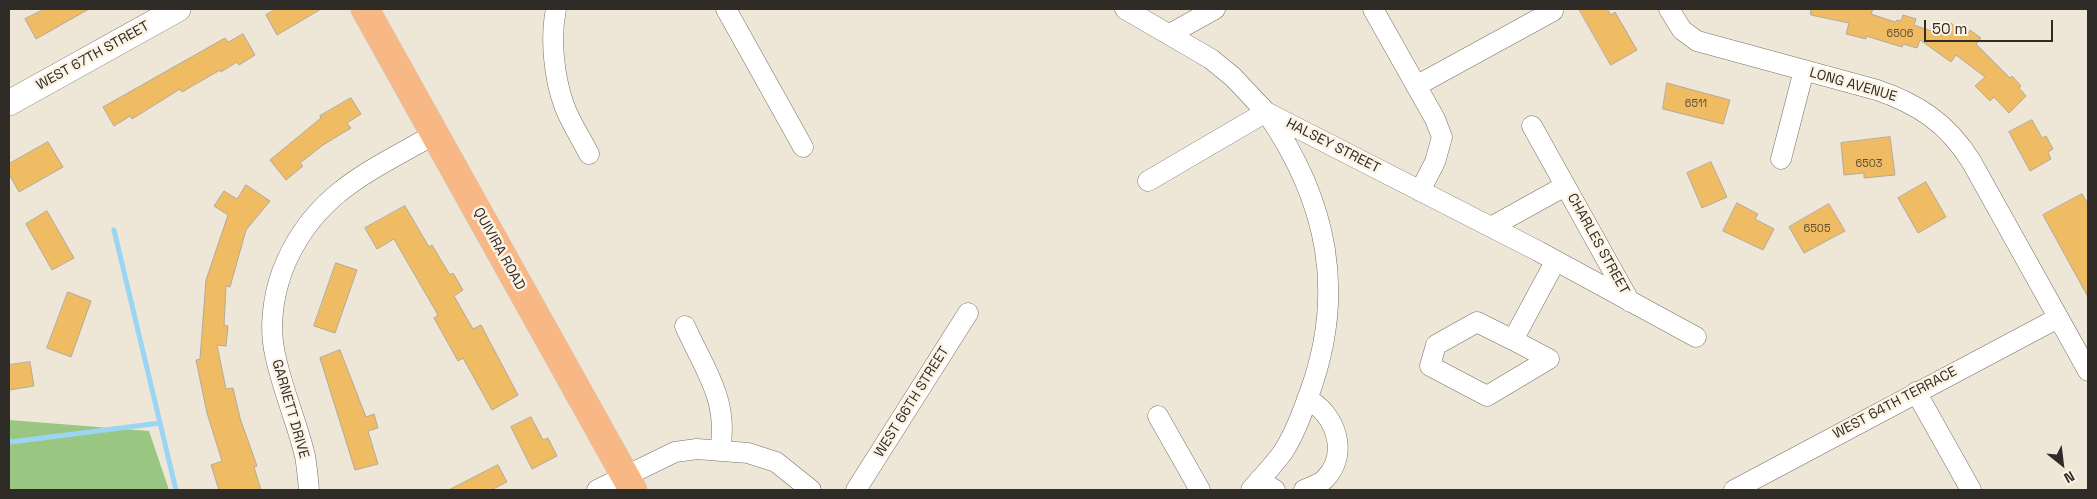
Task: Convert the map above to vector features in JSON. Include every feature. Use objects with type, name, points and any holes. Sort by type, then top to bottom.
[{"type":"main road","name":"QUIVIRA ROAD","points":[[365,9],[629,483]]},
{"type":"street","name":"WEST 67TH STREET","points":[[9,103],[178,9]]},
{"type":"street","points":[[556,9],[554,46],[558,78],[565,106],[589,154]]},
{"type":"street","points":[[726,9],[803,147]]},
{"type":"street","name":"HALSEY STREET","points":[[1125,9],[1170,34],[1219,65],[1266,112],[1491,227],[1696,336]]},
{"type":"street","points":[[1170,34],[1215,9]]},
{"type":"street","points":[[1373,9],[1442,137],[1435,162],[1420,191]]},
{"type":"street","name":"LONG AVENUE","points":[[1669,9],[1682,30],[1697,41],[1895,96],[1930,115],[1966,154],[2088,371]]},
{"type":"street","points":[[1416,86],[1553,11]]},
{"type":"street","points":[[1781,159],[1804,70]]},
{"type":"street","points":[[1148,181],[1266,112],[1288,143],[1314,204],[1327,263],[1328,306],[1324,345],[1295,432],[1262,487]]},
{"type":"street","name":"CHARLES STREET","points":[[1532,126],[1630,302]]},
{"type":"street","name":"GARNETT DRIVE","points":[[309,490],[304,456],[274,352],[272,326],[279,282],[290,251],[307,223],[327,202],[369,172],[435,134]]},
{"type":"street","name":"CHARLES STREET","points":[[1491,227],[1565,186]]},
{"type":"street","points":[[1513,340],[1555,262]]},
{"type":"street","name":"WEST 66TH STREET","points":[[856,490],[968,313]]},
{"type":"street","name":"WEST 64TH TERRACE","points":[[1734,490],[2058,318]]},
{"type":"street","points":[[1477,322],[1513,340],[1549,359],[1487,396],[1430,366],[1436,345],[1477,322]]},
{"type":"street","points":[[685,326],[712,380],[721,407],[724,431],[720,451]]},
{"type":"street","points":[[1916,392],[1971,490]]},
{"type":"street","points":[[1304,490],[1325,479],[1335,462],[1338,437],[1328,416],[1317,404],[1307,399]]},
{"type":"street","points":[[1158,416],[1200,490]]},
{"type":"street","points":[[596,490],[629,483],[675,452],[697,449],[748,453],[776,462],[811,490]]},
{"type":"green space","points":[[9,420],[149,431],[169,490],[9,490]]},
{"type":"building","points":[[45,9],[89,9],[36,39],[25,19]]},
{"type":"building","points":[[276,9],[321,9],[277,35],[266,15]]},
{"type":"building","points":[[1579,9],[1607,9],[1611,15],[1615,12],[1637,50],[1611,65]]},
{"type":"building","points":[[1811,9],[1873,9],[1871,14],[1895,22],[1897,20],[1901,21],[1903,15],[1916,19],[1914,25],[1943,35],[1951,23],[1967,35],[1970,30],[1981,38],[1976,44],[2010,78],[2012,76],[2021,86],[2019,88],[2026,96],[2009,113],[1994,97],[1990,101],[1975,86],[1985,77],[1956,55],[1951,62],[1920,40],[1917,48],[1903,44],[1902,47],[1866,36],[1866,39],[1846,34],[1849,23],[1811,15]]},
{"type":"building","points":[[243,34],[255,55],[239,65],[237,62],[221,72],[220,70],[182,92],[180,89],[132,119],[130,116],[114,126],[103,107],[225,38],[228,42]]},
{"type":"building","points":[[1667,83],[1730,100],[1723,124],[1663,109]]},
{"type":"building","points":[[351,98],[361,114],[347,123],[351,128],[323,145],[300,163],[303,166],[286,180],[270,160],[321,118],[320,116]]},
{"type":"building","points":[[2032,120],[2042,138],[2046,136],[2053,149],[2048,152],[2051,159],[2030,171],[2009,132]]},
{"type":"building","points":[[1890,137],[1895,175],[1864,178],[1864,173],[1844,175],[1841,143]]},
{"type":"building","points":[[48,142],[63,167],[19,192],[9,174],[9,164]]},
{"type":"building","points":[[1711,162],[1727,197],[1702,208],[1687,173]]},
{"type":"building","points":[[1926,182],[1946,217],[1918,233],[1898,198]]},
{"type":"building","points":[[246,185],[270,201],[246,230],[230,287],[226,286],[224,325],[228,326],[226,346],[217,345],[226,389],[233,388],[240,418],[257,466],[254,467],[261,490],[219,490],[211,465],[222,461],[207,413],[196,360],[200,359],[206,280],[228,215],[214,206],[224,191],[237,199]]},
{"type":"building","points":[[2082,194],[2088,204],[2088,297],[2043,215]]},
{"type":"building","points":[[1737,203],[1758,214],[1755,219],[1774,229],[1763,250],[1723,231]]},
{"type":"building","points":[[1829,204],[1845,231],[1804,253],[1789,227]]},
{"type":"building","points":[[405,206],[429,247],[432,245],[450,275],[453,273],[463,290],[454,296],[473,329],[481,325],[518,395],[492,410],[463,358],[458,361],[434,318],[438,315],[394,239],[377,249],[365,228]]},
{"type":"building","points":[[47,211],[74,258],[52,270],[26,224]]},
{"type":"building","points":[[336,263],[357,270],[335,333],[314,326]]},
{"type":"building","points":[[68,292],[91,301],[71,357],[47,348]]},
{"type":"building","points":[[340,350],[366,417],[374,414],[378,428],[368,431],[378,464],[355,470],[320,358]]},
{"type":"building","points":[[30,362],[34,386],[9,390],[9,365]]},
{"type":"building","points":[[531,417],[543,440],[548,438],[557,456],[532,469],[511,427]]},
{"type":"building","points":[[498,465],[507,482],[491,490],[449,490]]},
{"type":"waterway","points":[[114,230],[176,490]]},
{"type":"waterway","points":[[9,440],[11,442],[160,423]]}]
